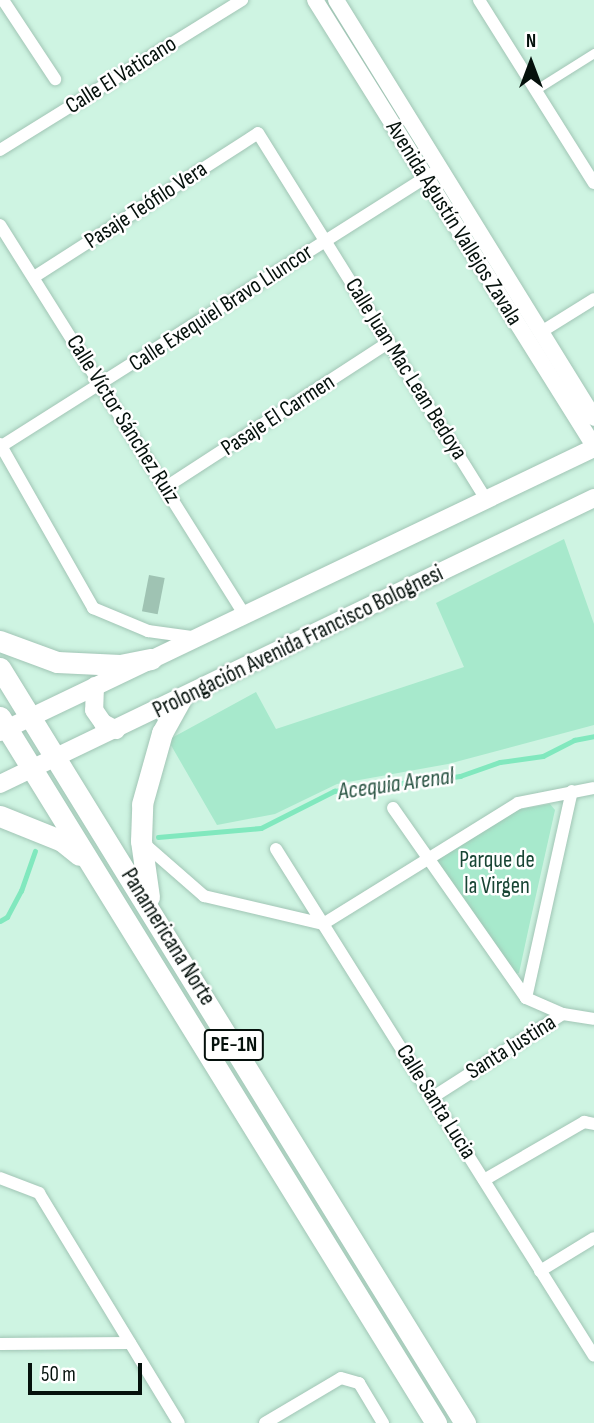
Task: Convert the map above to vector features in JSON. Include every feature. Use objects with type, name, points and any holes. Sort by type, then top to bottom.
[{"type":"highway","points":[[0,641],[57,663],[120,665],[151,659]]},
{"type":"highway","name":"Panamericana Norte","points":[[0,668],[465,1423]]},
{"type":"highway","points":[[153,913],[141,841],[150,768],[180,700]]},
{"type":"highway","name":"Panamericana Norte","points":[[2,726],[96,870],[436,1423]]},
{"type":"highway","points":[[0,816],[62,841],[96,870]]},
{"type":"main road","name":"Prolongación Avenida Francisco Bolognesi","points":[[2,726],[31,717],[594,447]]},
{"type":"main road","name":"Prolongación Avenida Francisco Bolognesi","points":[[0,784],[180,700],[594,498]]},
{"type":"main road","points":[[95,686],[94,710],[103,723],[116,730]]},
{"type":"street","points":[[3,0],[55,79]]},
{"type":"street","name":"Calle El Vaticano","points":[[0,150],[242,0]]},
{"type":"street","name":"Avenida Agustín Vallejos Zavala","points":[[315,0],[594,447]]},
{"type":"street","name":"Avenida Agustín Vallejos Zavala","points":[[336,0],[594,418]]},
{"type":"street","points":[[479,0],[593,179]]},
{"type":"street","points":[[535,90],[594,53]]},
{"type":"street","name":"Calle Juan Mac Lean Bedoya","points":[[258,133],[486,499]]},
{"type":"street","name":"Pasaje Teófilo Vera","points":[[34,277],[258,133]]},
{"type":"street","name":"Calle Exequiel Bravo Lluncor","points":[[0,446],[440,168]]},
{"type":"street","name":"Calle Víctor Sánchez Ruiz","points":[[0,225],[245,615]]},
{"type":"street","points":[[541,332],[594,299]]},
{"type":"street","name":"Pasaje El Carmen","points":[[166,487],[389,342]]},
{"type":"street","points":[[0,446],[93,608],[148,631],[198,637]]},
{"type":"street","points":[[141,841],[204,896],[323,924],[430,861],[518,803],[594,788]]},
{"type":"street","points":[[526,998],[572,791]]},
{"type":"street","points":[[393,808],[526,998],[563,1014]]},
{"type":"street","name":"Calle Santa Lucia","points":[[275,849],[594,1356]]},
{"type":"street","name":"Santa Justina","points":[[433,1097],[563,1014],[594,1019]]},
{"type":"street","points":[[484,1180],[584,1122],[594,1124]]},
{"type":"street","points":[[0,1178],[39,1193],[179,1423]]},
{"type":"street","points":[[540,1271],[594,1238]]},
{"type":"street","points":[[0,1344],[130,1343]]},
{"type":"street","points":[[265,1423],[329,1381],[350,1378],[359,1383],[383,1423]]},
{"type":"green space","points":[[564,539],[594,624],[594,725],[448,764],[337,784],[275,814],[217,825],[168,740],[256,692],[276,729],[464,667],[436,603]]},
{"type":"green space","name":"Parque de la Virgen","points":[[550,804],[555,810],[519,973],[511,975],[437,860],[516,810]]},
{"type":"building","points":[[149,575],[165,578],[158,614],[142,611]]},
{"type":"waterway","name":"Acequia Arenal","points":[[158,837],[261,828],[334,791],[460,776],[500,762],[543,756],[574,740],[594,736]]},
{"type":"waterway","name":"Acequia Arenal","points":[[0,921],[7,917],[21,891],[35,851]]}]
